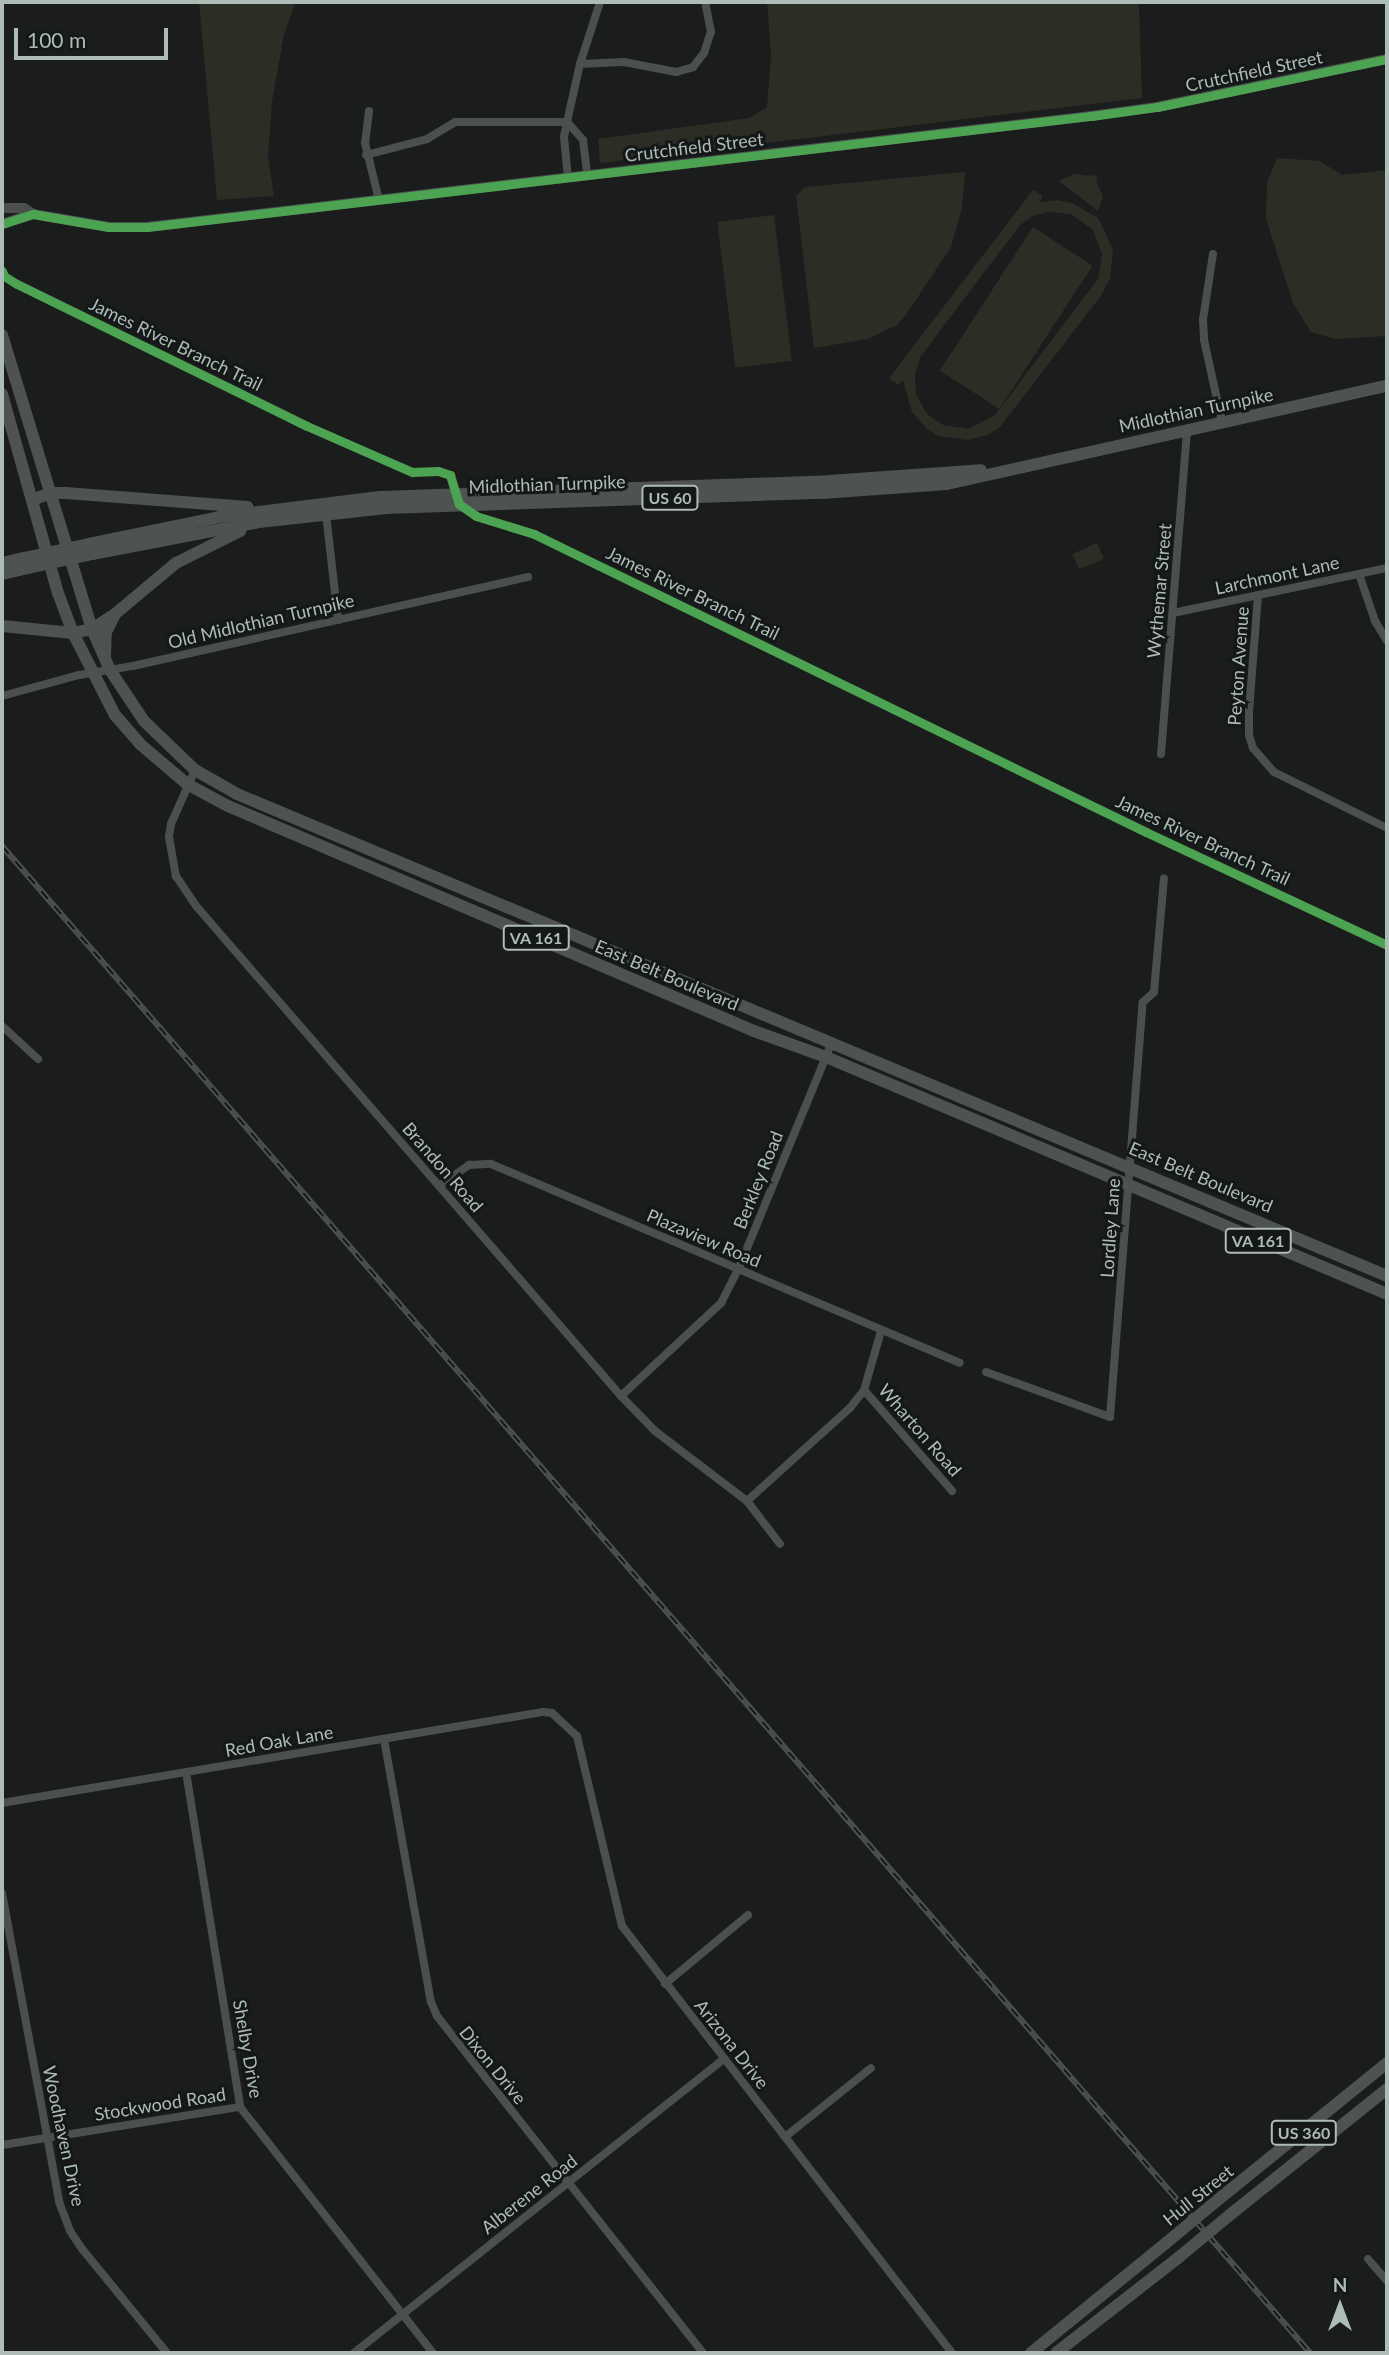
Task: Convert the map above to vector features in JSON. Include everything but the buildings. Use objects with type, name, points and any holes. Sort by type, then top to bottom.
[{"type":"main road","name":"VA 161","points":[[2,335],[51,494]]},
{"type":"main road","name":"Midlothian Turnpike","points":[[90,549],[259,522],[452,504],[860,492],[947,484],[1387,386]]},
{"type":"main road","name":"VA 161","points":[[2,394],[5,414],[32,500]]},
{"type":"main road","points":[[5,414],[24,407]]},
{"type":"main road","name":"Midlothian Turnpike","points":[[2,574],[26,563],[272,508],[414,494],[829,481],[1013,468]]},
{"type":"main road","points":[[32,500],[51,494],[272,508]]},
{"type":"main road","name":"East Belt Boulevard","points":[[51,494],[92,629],[107,664],[144,721],[195,769],[237,794],[1130,1166],[1387,1276]]},
{"type":"main road","name":"East Belt Boulevard","points":[[32,500],[73,633],[105,699],[127,731],[187,784],[228,807],[743,1026],[826,1057],[1387,1294]]},
{"type":"main road","points":[[2,626],[73,633],[92,629],[192,553],[259,522]]},
{"type":"main road","name":"Midlothian Turnpike","points":[[2,563],[26,563]]},
{"type":"main road","points":[[107,664],[106,632],[115,614]]},
{"type":"main road","name":"Hull Street","points":[[1031,2353],[1387,2063]]},
{"type":"main road","name":"Hull Street","points":[[1056,2353],[1387,2089]]},
{"type":"street","points":[[568,178],[564,137],[580,64],[600,2]]},
{"type":"street","points":[[580,64],[624,62],[676,72],[693,67],[704,53],[710,32],[705,2]]},
{"type":"street","name":"Crutchfield Street","points":[[2,208],[24,208],[33,214],[109,227],[138,228],[1129,111],[1387,59]]},
{"type":"street","points":[[369,111],[366,155],[379,200]]},
{"type":"street","points":[[366,155],[427,139],[455,122],[567,122],[583,140],[587,176]]},
{"type":"street","name":"Crutchfield Street","points":[[2,224],[33,214]]},
{"type":"street","points":[[1213,254],[1204,302],[1203,329],[1222,422]]},
{"type":"street","name":"Wythemar Street","points":[[1161,754],[1187,430]]},
{"type":"street","points":[[326,514],[338,620]]},
{"type":"street","name":"Larchmont Lane","points":[[1173,612],[1387,568]]},
{"type":"street","points":[[1359,574],[1375,621],[1387,640]]},
{"type":"street","name":"Old Midlothian Turnpike","points":[[2,696],[92,673],[107,664],[338,620],[528,577]]},
{"type":"street","name":"Peyton Avenue","points":[[1258,595],[1249,735],[1253,748],[1274,772],[1387,828]]},
{"type":"street","name":"Brandon Road","points":[[195,769],[171,824],[169,838],[176,876],[204,915],[621,1396],[655,1430],[747,1501],[780,1544]]},
{"type":"street","name":"Lordley Lane","points":[[986,1373],[1110,1417],[1143,1002],[1154,992],[1164,878]]},
{"type":"street","points":[[2,1026],[38,1059]]},
{"type":"street","name":"Berkley Road","points":[[621,1396],[713,1312],[738,1270],[832,1042]]},
{"type":"street","name":"Plazaview Road","points":[[439,1186],[469,1165],[491,1164],[960,1363]]},
{"type":"street","points":[[747,1501],[836,1424],[864,1390],[881,1331]]},
{"type":"street","name":"Wharton Road","points":[[864,1390],[952,1491]]},
{"type":"street","name":"Red Oak Lane","points":[[2,1803],[543,1712],[561,1718]]},
{"type":"street","name":"Arizona Drive","points":[[561,1718],[578,1736],[622,1926],[952,2353]]},
{"type":"street","name":"Dixon Drive","points":[[384,1739],[431,2002],[437,2016],[703,2353]]},
{"type":"street","name":"Shelby Drive","points":[[186,1772],[240,2107],[433,2353]]},
{"type":"street","name":"Woodhaven Drive","points":[[2,1893],[45,2138],[59,2202],[70,2231],[167,2353]]},
{"type":"street","points":[[665,1983],[748,1915]]},
{"type":"street","name":"Alberene Road","points":[[354,2353],[724,2059]]},
{"type":"street","points":[[785,2137],[871,2068]]},
{"type":"street","name":"Stockwood Road","points":[[2,2145],[240,2107]]},
{"type":"street","points":[[1368,2259],[1387,2281]]},
{"type":"shaded area","points":[[199,2],[296,2],[284,34],[272,102],[268,156],[274,196],[217,200]]},
{"type":"shaded area","points":[[767,2],[1139,2],[1142,98],[600,163],[598,139],[749,118],[767,107],[771,55]]},
{"type":"shaded area","points":[[1277,158],[1320,161],[1342,175],[1387,170],[1387,336],[1335,339],[1311,332],[1293,303],[1266,219],[1267,183]]},
{"type":"shaded area","points":[[965,172],[962,208],[951,247],[906,315],[897,325],[868,339],[814,348],[796,196],[805,187]]},
{"type":"shaded area","points":[[1074,174],[1093,174],[1098,178],[1096,180],[1103,197],[1098,211],[1059,181]]},
{"type":"shaded area","points":[[1033,190],[1043,196],[1039,202],[1057,200],[1072,203],[1098,218],[1113,249],[1110,279],[1100,297],[1000,427],[988,435],[967,440],[938,436],[926,428],[912,412],[903,380],[898,385],[889,378]],"holes":[[[1049,212],[1071,214],[1093,230],[1102,254],[1098,279],[995,415],[969,429],[943,425],[927,414],[916,394],[915,374],[921,356],[1020,225],[1033,216]]]},
{"type":"shaded area","points":[[774,215],[792,361],[735,368],[717,222]]},
{"type":"shaded area","points":[[1033,227],[1093,266],[999,409],[940,370]]},
{"type":"shaded area","points":[[1097,543],[1104,559],[1079,570],[1072,554]]},
{"type":"railway","points":[[2,846],[1310,2353]]},
{"type":"cycle path","points":[[2,224],[33,214],[109,227],[147,227],[1091,116],[1157,107],[1387,59]]},
{"type":"cycle path","name":"James River Branch Trail","points":[[2,271],[4,276],[17,284],[307,426],[412,472],[438,471],[450,475],[459,504],[476,516],[534,534],[1146,832],[1387,945]]}]
